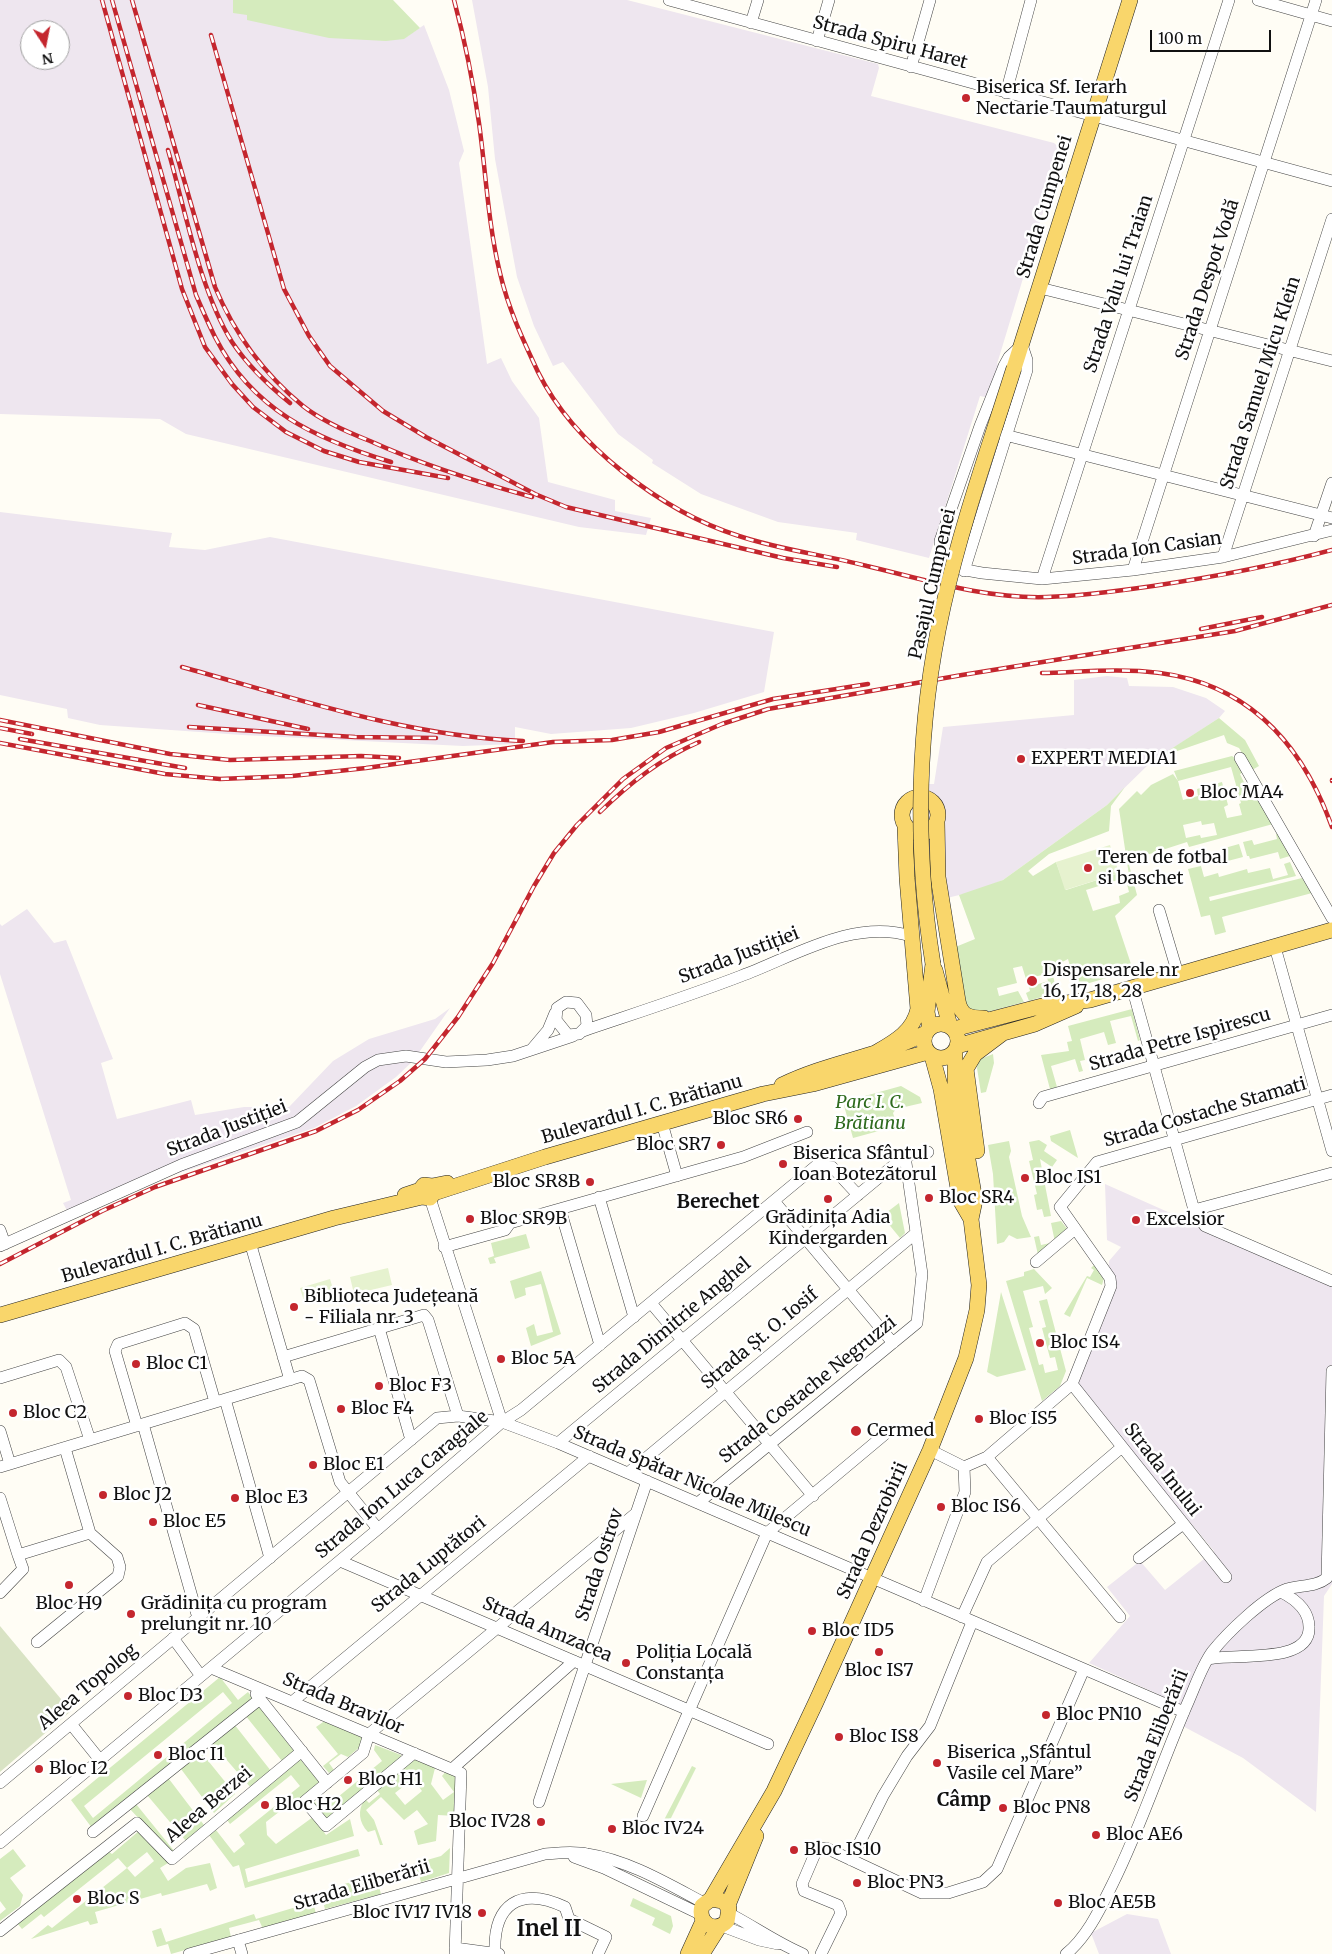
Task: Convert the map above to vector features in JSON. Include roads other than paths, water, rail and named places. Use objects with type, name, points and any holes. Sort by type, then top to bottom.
[{"type":"main road","name":"Strada Cumpenei","points":[[1014,368],[1130,0]]},
{"type":"main road","name":"Pasajul Cumpenei","points":[[933,964],[924,898],[921,848],[928,699],[936,642],[954,562],[1014,368]]},
{"type":"main road","points":[[870,1056],[903,1036],[915,1021],[918,1002],[911,936],[905,827],[901,817],[903,806],[911,799],[920,797],[932,801],[936,806],[938,876],[958,1001],[963,1013],[974,1018],[998,1018]]},
{"type":"main road","points":[[905,827],[910,831],[921,834],[931,830],[937,822]]},
{"type":"main road","points":[[933,964],[927,1012],[928,1030],[924,1043],[930,1054],[944,1058],[956,1049],[1047,1020],[1090,1000],[1332,930]]},
{"type":"main road","points":[[914,955],[921,968],[929,995]]},
{"type":"main road","points":[[933,964],[952,1028],[957,1036],[956,1049]]},
{"type":"main road","points":[[947,1008],[953,977]]},
{"type":"main road","points":[[928,1030],[939,1024],[952,1028],[1042,1006],[1090,1000]]},
{"type":"main road","name":"Bulevardul I. C. Brătianu","points":[[763,1094],[808,1072],[870,1056],[928,1030]]},
{"type":"main road","points":[[974,1200],[981,1186],[966,1069],[975,1054],[1003,1033]]},
{"type":"main road","name":"Strada Dezrobirii","points":[[702,1954],[724,1918],[774,1791],[873,1579],[930,1450],[964,1365],[977,1310],[977,1260],[971,1219],[974,1200],[955,1086],[956,1049]]},
{"type":"main road","name":"Bulevardul I. C. Brătianu","points":[[0,1315],[334,1218],[428,1193],[763,1094],[813,1084],[930,1054]]},
{"type":"main road","name":"Strada Dezrobirii","points":[[930,1054],[940,1089],[960,1200],[971,1219]]},
{"type":"main road","name":"Bulevardul I. C. Brătianu","points":[[334,1218],[390,1200],[428,1193],[466,1178],[531,1162]]},
{"type":"main road","points":[[390,1200],[424,1182],[466,1178]]},
{"type":"main road","name":"Strada Dezrobirii","points":[[688,1954],[705,1909],[774,1791]]},
{"type":"main road","points":[[720,1899],[724,1918],[712,1927],[705,1909],[720,1899]]},
{"type":"street","name":"Strada Spiru Haret","points":[[669,0],[1332,181]]},
{"type":"street","points":[[751,23],[758,0]]},
{"type":"street","points":[[817,41],[830,0]]},
{"type":"street","points":[[910,67],[930,0]]},
{"type":"street","points":[[1006,93],[1031,0]]},
{"type":"street","name":"Strada Valu lui Traian","points":[[1042,579],[1229,0]]},
{"type":"street","points":[[1258,0],[1332,21]]},
{"type":"street","name":"Strada Despot Vodă","points":[[1133,570],[1316,0]]},
{"type":"street","name":"Strada Samuel Micu Klein","points":[[1223,558],[1332,219]]},
{"type":"street","points":[[1040,288],[1332,361]]},
{"type":"street","points":[[964,571],[1027,370],[1027,360],[1022,345]]},
{"type":"street","name":"Strada Ion Casian","points":[[1022,345],[1009,357],[1004,366],[980,426],[938,548],[942,564],[964,571],[1042,579],[1133,570],[1223,558],[1332,530]]},
{"type":"street","points":[[1006,435],[1327,517]]},
{"type":"street","points":[[1314,536],[1327,517],[1332,483]]},
{"type":"street","points":[[1240,758],[1332,918]]},
{"type":"street","points":[[1159,910],[1178,974]]},
{"type":"street","name":"Strada Justiției","points":[[0,1230],[2,1245],[181,1165],[297,1122],[365,1067],[378,1060],[406,1056],[446,1062],[487,1060],[513,1056],[744,976],[816,945],[877,932],[911,936]]},
{"type":"street","points":[[1275,947],[1332,1151]]},
{"type":"street","points":[[1132,987],[1194,1210],[1204,1226],[1332,1281]]},
{"type":"street","points":[[531,1050],[548,1030],[555,1011],[566,1002],[577,1003],[588,1020],[587,1026],[578,1034],[568,1035],[560,1028],[556,1020],[555,1011]]},
{"type":"street","name":"Strada Petre Ispirescu","points":[[1039,1103],[1043,1097],[1332,1015]]},
{"type":"street","name":"Strada Costache Stamati","points":[[1075,1229],[1060,1207],[1096,1162],[1332,1095]]},
{"type":"street","points":[[662,1123],[677,1176]]},
{"type":"street","points":[[444,1247],[505,1230],[510,1223],[743,1157],[807,1132]]},
{"type":"street","name":"Strada Dimitrie Anghel","points":[[558,1443],[905,1156],[928,1152]]},
{"type":"street","points":[[905,1156],[916,1233]]},
{"type":"street","name":"Strada Ion Luca Caragiale","points":[[0,1843],[340,1561],[502,1422],[522,1410],[817,1165],[832,1167],[858,1195]]},
{"type":"street","points":[[1194,1210],[1332,1172]]},
{"type":"street","points":[[428,1193],[502,1422]]},
{"type":"street","points":[[599,1198],[634,1317]]},
{"type":"street","points":[[774,1201],[893,1343]]},
{"type":"street","points":[[560,1209],[600,1345]]},
{"type":"street","points":[[964,1467],[987,1457],[1072,1384],[1112,1286],[1110,1278],[1075,1229],[1036,1262]]},
{"type":"street","name":"Strada Șt. O. Iosif","points":[[628,1473],[916,1233]]},
{"type":"street","name":"Strada Costache Negruzzi","points":[[698,1503],[917,1323],[922,1274],[916,1233]]},
{"type":"street","points":[[250,1242],[290,1380]]},
{"type":"street","points":[[651,1303],[812,1496]]},
{"type":"street","points":[[283,1356],[424,1315],[428,1320],[458,1416]]},
{"type":"street","points":[[198,1618],[140,1425],[115,1351],[118,1344],[186,1323],[194,1329],[220,1401],[270,1558]]},
{"type":"street","points":[[379,1328],[411,1440]]},
{"type":"street","points":[[0,1378],[60,1360],[66,1367],[90,1440]]},
{"type":"street","name":"Strada Eliberării","points":[[1066,1954],[1075,1947],[1090,1925],[1129,1850],[1184,1712],[1208,1659],[1230,1634],[1282,1592],[1316,1584],[1327,1578],[1332,1371]]},
{"type":"street","points":[[0,1431],[5,1466],[302,1376],[309,1380],[340,1482],[378,1529]]},
{"type":"street","name":"Strada Inului","points":[[1072,1384],[1226,1578]]},
{"type":"street","name":"Aleea Topolog","points":[[0,1783],[438,1418],[458,1416],[502,1422]]},
{"type":"street","name":"Strada Spătar Nicolae Milescu","points":[[502,1422],[589,1456],[1184,1712]]},
{"type":"street","points":[[643,1816],[768,1533],[884,1435]]},
{"type":"street","points":[[851,1860],[883,1796],[907,1756],[930,1726],[987,1562],[1037,1517],[1122,1447]]},
{"type":"street","points":[[38,1642],[118,1576],[120,1567],[116,1557],[90,1533],[65,1448]]},
{"type":"street","points":[[930,1450],[964,1467]]},
{"type":"street","name":"Strada Luptători","points":[[292,1702],[589,1456]]},
{"type":"street","points":[[987,1457],[1120,1618]]},
{"type":"street","points":[[924,1601],[965,1492],[964,1467]]},
{"type":"street","name":"Strada Ostrov","points":[[539,1802],[580,1663],[636,1514],[646,1481]]},
{"type":"street","points":[[0,1498],[23,1569],[0,1594]]},
{"type":"street","points":[[414,1753],[326,1826],[305,1801],[363,1753],[369,1734],[636,1514]]},
{"type":"street","points":[[1139,1558],[1183,1524]]},
{"type":"street","points":[[18,1555],[90,1533]]},
{"type":"street","name":"Strada Amzacea","points":[[340,1561],[421,1594],[768,1744]]},
{"type":"street","points":[[1208,1659],[1222,1656],[1281,1654],[1295,1651],[1303,1645],[1308,1637],[1310,1627],[1307,1616],[1301,1606],[1282,1592]]},
{"type":"street","points":[[174,1638],[202,1676]]},
{"type":"street","points":[[580,1663],[456,1771],[459,1877],[455,1951],[497,1954],[495,1938],[503,1913],[514,1901],[526,1898],[559,1904],[564,1907],[569,1919],[606,1937],[598,1954]]},
{"type":"street","name":"Strada Bravilor","points":[[211,1668],[456,1771]]},
{"type":"street","points":[[821,1954],[841,1913],[838,1905],[804,1890],[802,1884],[817,1849],[826,1848],[922,1894],[948,1893],[983,1882],[997,1868],[1084,1670]]},
{"type":"street","points":[[248,1683],[327,1783]]},
{"type":"street","points":[[93,1832],[260,1699]]},
{"type":"street","points":[[71,1724],[100,1760]]},
{"type":"street","name":"Aleea Berzei","points":[[0,1931],[137,1823],[172,1858],[302,1751]]},
{"type":"street","name":"Strada Eliberării","points":[[189,1954],[545,1854],[578,1853],[607,1858],[650,1875],[705,1909]]},
{"type":"street","points":[[724,1918],[758,1940],[780,1944],[803,1954]]},
{"type":"street","points":[[238,1940],[242,1954]]},
{"type":"railway","points":[[102,0],[182,289],[205,347],[232,384],[253,407],[286,432],[324,451],[359,462],[448,478]]},
{"type":"railway","points":[[112,0],[196,295],[215,337],[230,363],[248,385],[289,419],[337,443],[391,462]]},
{"type":"railway","points":[[132,0],[215,287],[241,337],[263,367],[303,406],[335,426],[430,465],[532,497]]},
{"type":"railway","points":[[454,0],[474,92],[496,255],[503,286],[516,324],[538,372],[554,399],[574,425],[597,450],[651,493],[681,511],[710,525],[755,541],[979,592],[1024,597],[1087,594],[1176,583],[1243,571],[1332,550]]},
{"type":"railway","points":[[211,35],[284,289],[309,336],[330,366],[383,411],[426,437],[535,494],[566,507],[783,558],[837,567]]},
{"type":"railway","points":[[168,150],[194,249],[221,322],[232,342],[245,359],[266,382],[290,403]]},
{"type":"railway","points":[[0,1264],[102,1211],[155,1187],[316,1131],[358,1110],[400,1081],[425,1059],[458,1017],[493,963],[554,853],[577,825],[623,779],[666,748],[722,724],[768,709],[962,675],[1235,631],[1332,605]]},
{"type":"railway","points":[[1201,629],[1262,617]]},
{"type":"railway","points":[[182,667],[308,703],[393,724],[479,738],[523,741]]},
{"type":"railway","points":[[1042,673],[1101,671],[1160,673],[1192,680],[1221,691],[1246,706],[1269,724],[1289,746],[1306,770],[1332,827]]},
{"type":"railway","points":[[0,743],[165,774],[220,779],[292,776],[366,768],[553,742],[612,740],[659,732],[773,699],[868,684]]},
{"type":"railway","points":[[198,705],[308,729]]},
{"type":"railway","points":[[0,720],[170,754],[230,760],[361,756],[399,758]]},
{"type":"railway","points":[[189,727],[355,737],[436,738]]},
{"type":"railway","points":[[0,728],[32,734]]},
{"type":"railway","points":[[20,739],[185,768]]},
{"type":"railway","points":[[600,812],[646,772],[671,756],[699,742]]},
{"type":"place","name":"Biserica Sf. Ierarh Nectarie Taumaturgul","points":[[966,98]]},
{"type":"place","name":"EXPERT MEDIA1","points":[[1021,759]]},
{"type":"place","name":"Bloc MA4","points":[[1190,793]]},
{"type":"place","name":"Teren de fotbal si baschet","points":[[1088,868]]},
{"type":"place","name":"Dispensarele nr 16, 17, 18, 28","points":[[1032,981]]},
{"type":"place","name":"Bloc SR6","points":[[798,1119]]},
{"type":"place","name":"Bloc SR7","points":[[721,1145]]},
{"type":"place","name":"Biserica Sfântul Ioan Botezătorul","points":[[783,1164]]},
{"type":"place","name":"Bloc IS1","points":[[1025,1178]]},
{"type":"place","name":"Bloc SR8B","points":[[590,1182]]},
{"type":"place","name":"Bloc SR4","points":[[929,1198]]},
{"type":"place","name":"Grădinița Adia Kindergarden","points":[[828,1199]]},
{"type":"place","name":"Bloc SR9B","points":[[470,1219]]},
{"type":"place","name":"Excelsior","points":[[1136,1220]]},
{"type":"place","name":"Biblioteca Județeană - Filiala nr. 3","points":[[294,1307]]},
{"type":"place","name":"Bloc IS4","points":[[1040,1343]]},
{"type":"place","name":"Bloc 5A","points":[[501,1359]]},
{"type":"place","name":"Bloc C1","points":[[136,1364]]},
{"type":"place","name":"Bloc F3","points":[[379,1386]]},
{"type":"place","name":"Bloc F4","points":[[341,1409]]},
{"type":"place","name":"Bloc C2","points":[[13,1413]]},
{"type":"place","name":"Bloc IS5","points":[[979,1419]]},
{"type":"place","name":"Cermed","points":[[856,1431]]},
{"type":"place","name":"Bloc E1","points":[[313,1465]]},
{"type":"place","name":"Bloc J2","points":[[103,1495]]},
{"type":"place","name":"Bloc E3","points":[[235,1498]]},
{"type":"place","name":"Bloc IS6","points":[[941,1507]]},
{"type":"place","name":"Bloc E5","points":[[153,1522]]},
{"type":"place","name":"Bloc H9","points":[[69,1585]]},
{"type":"place","name":"Grădinița cu program prelungit nr. 10","points":[[131,1614]]},
{"type":"place","name":"Bloc ID5","points":[[812,1631]]},
{"type":"place","name":"Bloc IS7","points":[[879,1652]]},
{"type":"place","name":"Poliția Locală Constanța","points":[[626,1663]]},
{"type":"place","name":"Bloc D3","points":[[128,1696]]},
{"type":"place","name":"Bloc PN10","points":[[1046,1715]]},
{"type":"place","name":"Bloc IS8","points":[[839,1737]]},
{"type":"place","name":"Bloc I1","points":[[158,1755]]},
{"type":"place","name":"Biserica „Sfântul Vasile cel Mare”","points":[[937,1763]]},
{"type":"place","name":"Bloc I2","points":[[39,1769]]},
{"type":"place","name":"Bloc H1","points":[[348,1780]]},
{"type":"place","name":"Bloc H2","points":[[265,1805]]},
{"type":"place","name":"Bloc PN8","points":[[1003,1808]]},
{"type":"place","name":"Bloc IV28","points":[[541,1822]]},
{"type":"place","name":"Bloc IV24","points":[[612,1829]]},
{"type":"place","name":"Bloc AE6","points":[[1096,1835]]},
{"type":"place","name":"Bloc IS10","points":[[794,1850]]},
{"type":"place","name":"Bloc PN3","points":[[857,1883]]},
{"type":"place","name":"Bloc S","points":[[77,1899]]},
{"type":"place","name":"Bloc AE5B","points":[[1058,1903]]},
{"type":"place","name":"Bloc IV17 IV18","points":[[482,1913]]},
{"type":"district","name":"Berechet","points":[[718,1203]]},
{"type":"district","name":"Câmp","points":[[964,1801]]},
{"type":"district","name":"Inel II","points":[[549,1930]]},
{"type":"park label","name":"Parc I. C. Brătianu","points":[[870,1113]]}]
